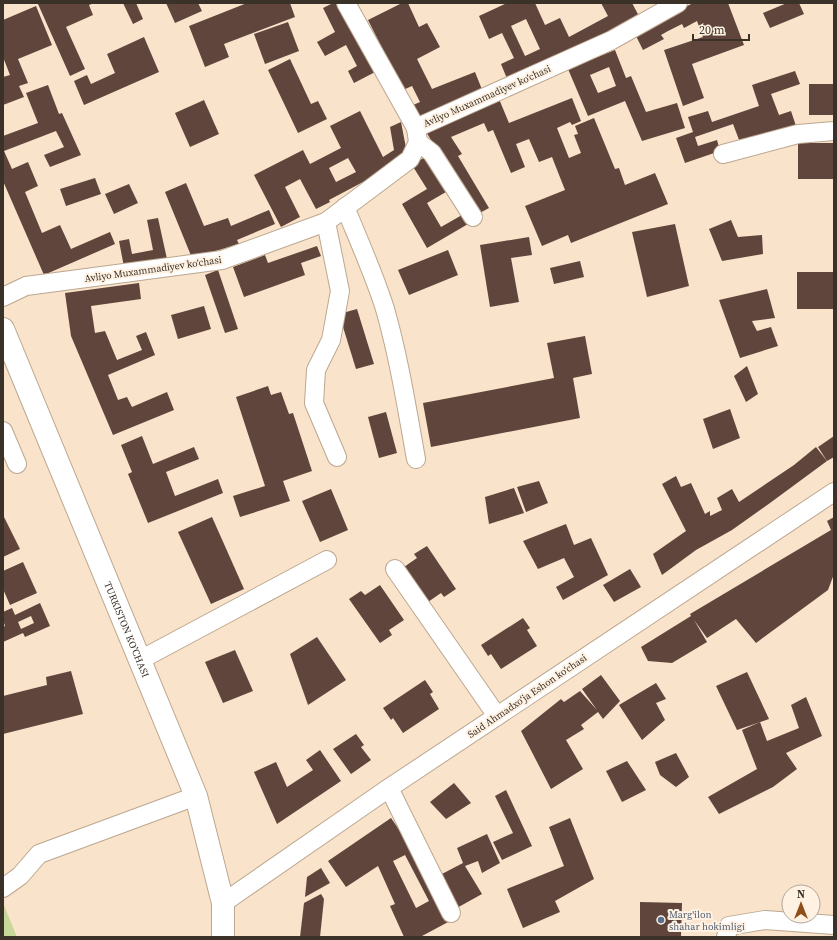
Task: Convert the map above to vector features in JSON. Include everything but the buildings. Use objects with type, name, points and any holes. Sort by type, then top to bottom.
[{"type":"main road","name":"TURKISTON KO’CHASI","points":[[6,341],[196,796],[223,903],[223,937]]},
{"type":"street","points":[[346,3],[417,135],[432,153],[472,217]]},
{"type":"street","name":"Avliyo Muxammadiyev koʻchasi","points":[[3,297],[26,286],[222,260],[326,222],[410,159],[417,135],[612,40],[678,3]]},
{"type":"street","points":[[723,154],[798,134],[834,131]]},
{"type":"street","points":[[345,207],[367,259],[385,310],[403,387],[416,459]]},
{"type":"street","points":[[326,222],[340,292],[330,340],[316,370],[314,404],[337,457]]},
{"type":"street","points":[[3,431],[17,464]]},
{"type":"street","name":"Said Ahmadxoʻja Eshon koʻchasi","points":[[223,903],[389,788],[834,492]]},
{"type":"street","points":[[140,660],[327,560]]},
{"type":"street","points":[[395,570],[497,716]]},
{"type":"street","points":[[389,788],[451,913]]},
{"type":"street","points":[[3,888],[20,876],[39,854],[196,796]]},
{"type":"street","points":[[726,937],[729,926],[765,920],[834,926]]},
{"type":"green space","points":[[3,903],[17,937],[3,937]]},
{"type":"place","name":"Marg'ilon shahar hokimligi","points":[[661,920]]}]
